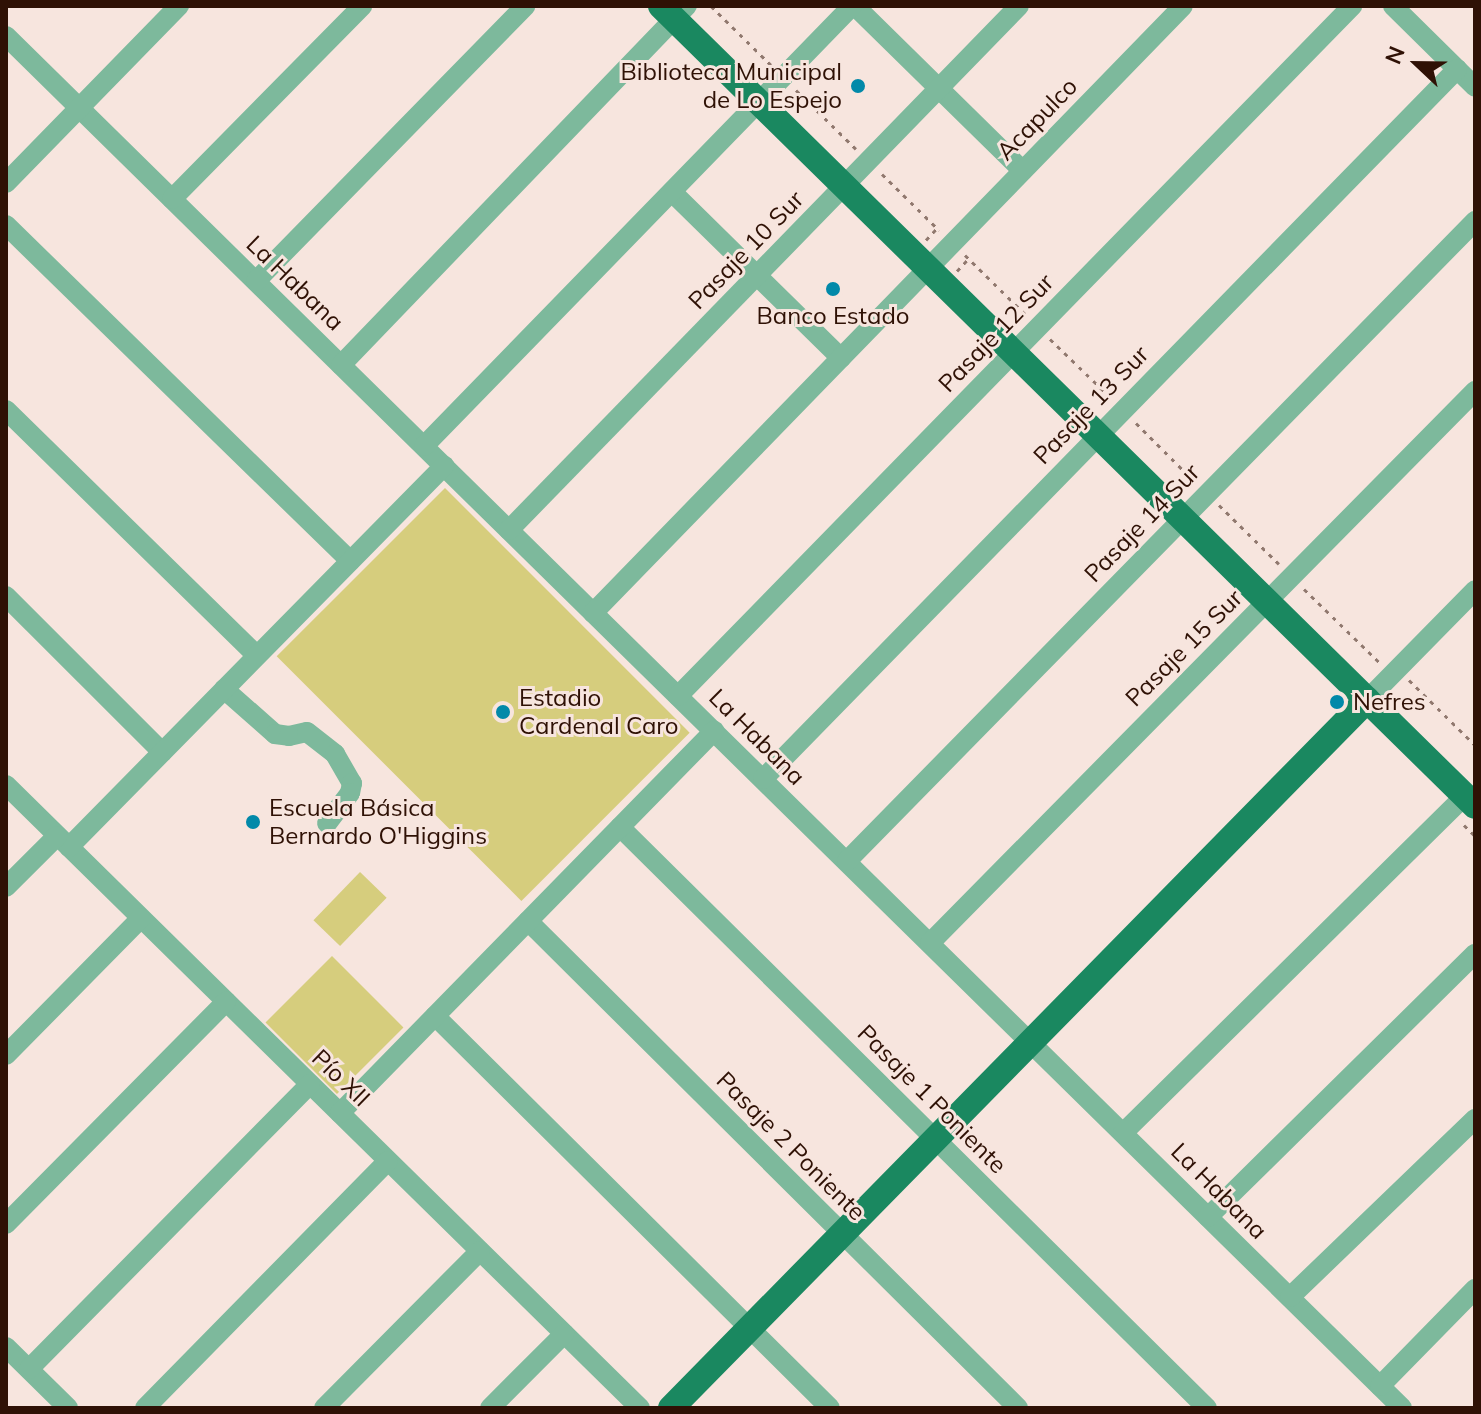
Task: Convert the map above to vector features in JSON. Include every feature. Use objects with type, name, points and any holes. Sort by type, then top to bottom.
[{"type":"main road","points":[[674,10],[759,102],[1470,801]]},
{"type":"main road","points":[[671,1408],[1367,700]]},
{"type":"street","points":[[6,183],[179,6]]},
{"type":"street","points":[[172,199],[362,6]]},
{"type":"street","points":[[256,281],[525,6]]},
{"type":"street","points":[[424,446],[854,6],[1023,171]]},
{"type":"street","name":"Pasaje 10 Sur","points":[[509,530],[1019,6]]},
{"type":"street","name":"Acapulco","points":[[593,613],[1183,6]]},
{"type":"street","name":"Pasaje 12 Sur","points":[[678,696],[1352,6]]},
{"type":"street","points":[[1393,6],[1475,87]]},
{"type":"street","points":[[341,365],[674,10]]},
{"type":"street","name":"La Habana","points":[[6,36],[1290,1297],[1388,1400]]},
{"type":"street","name":"Pasaje 13 Sur","points":[[763,779],[1457,69]]},
{"type":"street","points":[[672,192],[841,358]]},
{"type":"street","name":"Pasaje 14 Sur","points":[[847,861],[1475,221]]},
{"type":"street","points":[[6,225],[350,561]]},
{"type":"street","name":"Pasaje 15 Sur","points":[[930,943],[1475,391]]},
{"type":"street","points":[[6,410],[257,656]]},
{"type":"street","points":[[6,887],[63,841],[162,752],[444,466]]},
{"type":"street","points":[[1367,700],[1475,590]]},
{"type":"street","points":[[6,596],[162,752]]},
{"type":"street","points":[[224,689],[275,734],[289,736],[307,732],[335,754],[352,783],[350,793],[327,823]]},
{"type":"street","points":[[340,1113],[714,731]]},
{"type":"street","name":"Pío XII","points":[[6,785],[640,1408]]},
{"type":"street","points":[[1123,1133],[1470,801]]},
{"type":"street","name":"Pasaje 1 Poniente","points":[[620,827],[1207,1408]]},
{"type":"street","points":[[6,1055],[141,918]]},
{"type":"street","name":"Pasaje 2 Poniente","points":[[528,921],[1018,1408]]},
{"type":"street","points":[[1208,1217],[1475,954]]},
{"type":"street","points":[[6,1224],[226,1002]]},
{"type":"street","points":[[435,1016],[830,1408]]},
{"type":"street","points":[[29,1369],[310,1084]]},
{"type":"street","points":[[1290,1297],[1475,1119]]},
{"type":"street","points":[[145,1408],[388,1161]]},
{"type":"street","points":[[324,1408],[480,1251]]},
{"type":"street","points":[[1388,1400],[1475,1289]]},
{"type":"street","points":[[490,1408],[564,1334]]},
{"type":"street","points":[[6,1347],[68,1408]]},
{"type":"path","points":[[711,6],[1378,661],[1397,668],[1475,745]]},
{"type":"shaded area","name":"Estadio Cardenal Caro","points":[[445,488],[690,733],[521,901],[277,656]]},
{"type":"shaded area","points":[[360,872],[387,898],[340,946],[313,920]]},
{"type":"shaded area","points":[[332,956],[403,1027],[337,1094],[266,1022]]},
{"type":"place","name":"Biblioteca Municipal de Lo Espejo","points":[[858,86]]},
{"type":"place","name":"Banco Estado","points":[[833,289]]},
{"type":"place","name":"Nefres","points":[[1337,702]]},
{"type":"place","name":"Estadio Cardenal Caro","points":[[503,712]]},
{"type":"place","name":"Escuela Básica Bernardo O'Higgins","points":[[253,822]]}]
